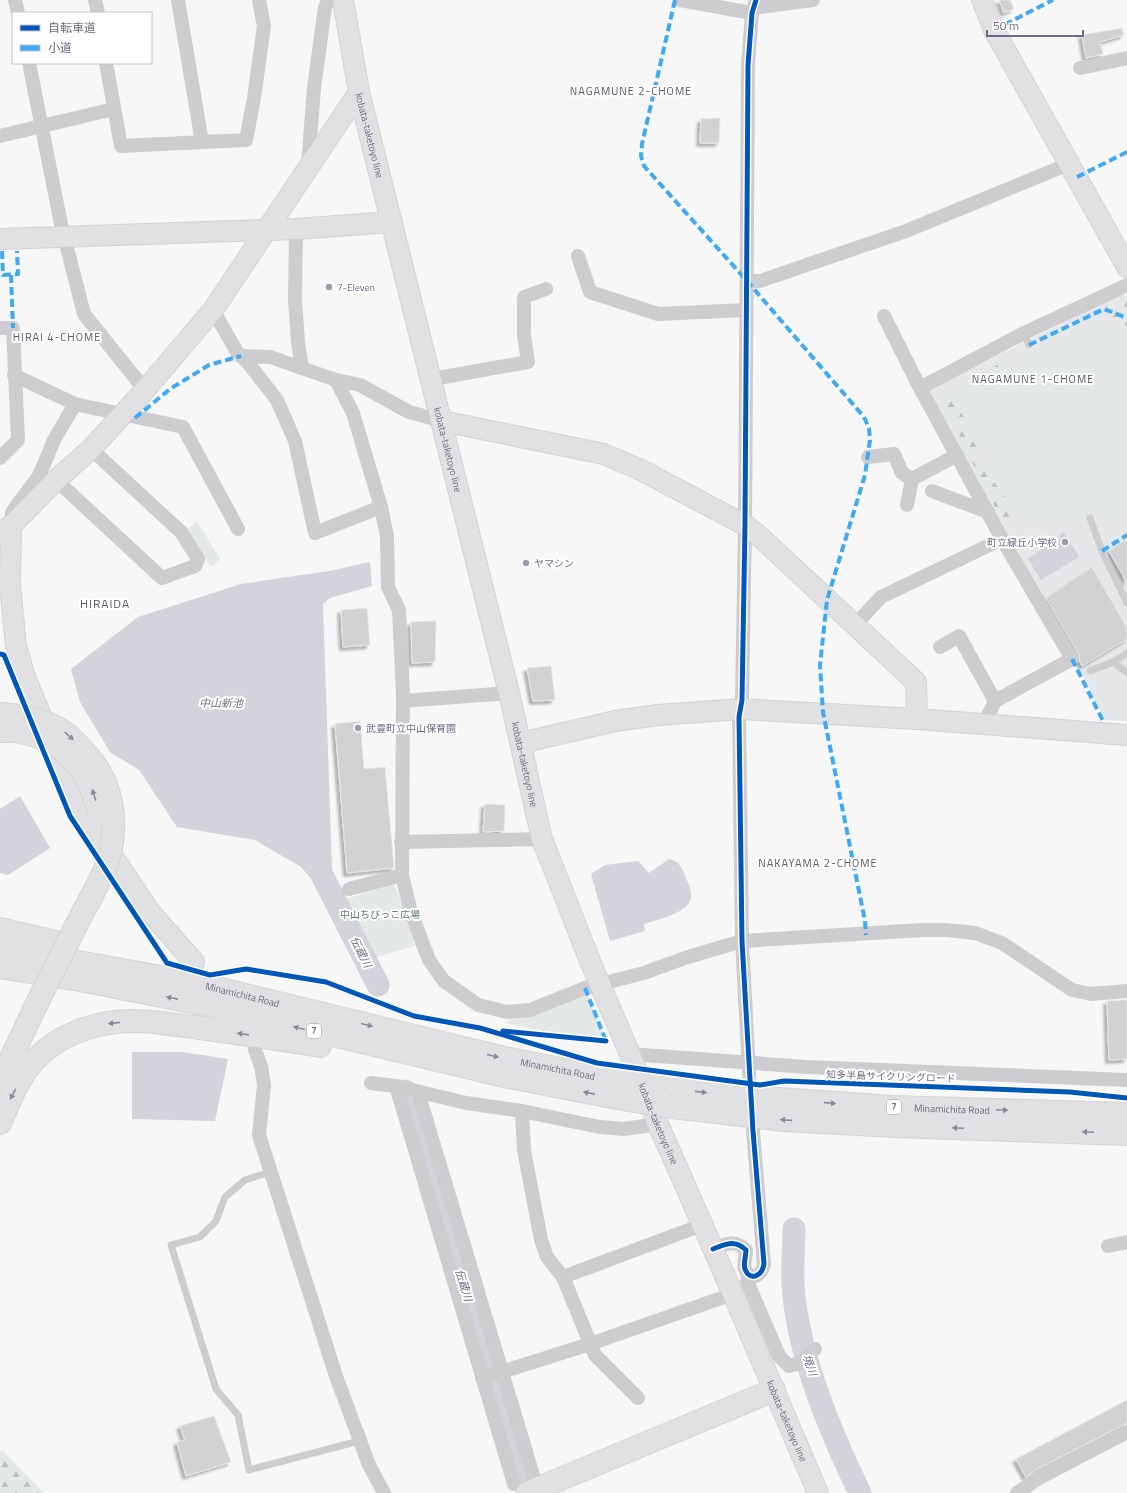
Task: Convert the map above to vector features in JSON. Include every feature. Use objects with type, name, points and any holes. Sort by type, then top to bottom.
[{"type":"highway","points":[[0,1080],[37,989],[92,863],[98,837],[99,816],[93,790],[80,769],[67,755],[54,744],[9,723]]},
{"type":"highway","points":[[0,929],[291,997],[342,1018]]},
{"type":"highway","name":"Minamichita Road","points":[[0,948],[200,984],[504,1058],[620,1081],[738,1096],[893,1107],[1127,1114]]},
{"type":"highway","name":"Minamichita Road","points":[[0,967],[80,980],[206,1005],[475,1069],[628,1100],[672,1107],[783,1120],[895,1126],[1127,1134]]},
{"type":"highway","points":[[0,1053],[37,989]]},
{"type":"highway","points":[[0,1123],[8,1103],[26,1072],[43,1052],[60,1039],[93,1026],[111,1022],[147,1022],[227,1032],[382,1057],[475,1069]]},
{"type":"highway","points":[[525,1484],[777,1396]]},
{"type":"highway","points":[[559,1493],[777,1396]]},
{"type":"street","points":[[15,0],[18,12]]},
{"type":"street","points":[[95,0],[98,12]]},
{"type":"street","points":[[178,0],[202,142]]},
{"type":"street","points":[[106,64],[122,146],[246,140],[254,98],[264,26],[259,0]]},
{"type":"street","points":[[308,170],[314,88],[325,7],[328,0]]},
{"type":"street","name":"kobata-taketoyo line","points":[[343,0],[360,92],[509,693],[542,839],[599,984],[630,1054],[658,1124],[818,1493]]},
{"type":"street","points":[[680,0],[754,7],[813,0]]},
{"type":"street","points":[[982,0],[994,30],[1127,267]]},
{"type":"street","points":[[749,1067],[742,941],[739,717],[742,700],[745,525],[748,65],[754,7]]},
{"type":"street","points":[[1080,68],[1127,58]]},
{"type":"street","points":[[29,64],[64,237],[84,314],[145,390]]},
{"type":"street","points":[[5,529],[91,449],[145,390],[213,310],[360,92]]},
{"type":"street","points":[[0,136],[114,109]]},
{"type":"street","points":[[746,281],[760,281],[906,231],[1069,164]]},
{"type":"street","points":[[0,239],[296,229],[392,222]]},
{"type":"street","points":[[296,229],[295,300],[298,342],[302,368]]},
{"type":"street","points":[[578,256],[590,292],[658,314],[746,310]]},
{"type":"street","points":[[920,388],[1026,339],[1127,284]]},
{"type":"street","points":[[432,379],[528,362],[524,335],[524,297],[546,289]]},
{"type":"street","points":[[213,310],[237,352],[249,364],[277,400],[295,441],[315,533],[381,507]]},
{"type":"street","points":[[884,316],[920,388],[1002,539],[1072,659],[995,701],[984,724]]},
{"type":"street","points":[[0,328],[13,328],[18,440],[0,458]]},
{"type":"street","points":[[241,356],[270,357],[336,380],[360,385],[409,412],[442,422],[604,454],[641,470],[745,525],[758,535],[916,682],[917,719]]},
{"type":"street","points":[[14,375],[75,404],[183,427],[238,528]]},
{"type":"street","points":[[336,380],[353,413],[381,507],[387,536],[388,587],[399,610],[403,701],[402,875],[411,912],[429,960],[444,981],[478,1005],[506,1012],[530,1010],[585,988],[644,973],[685,958],[742,941],[922,930],[946,930],[975,933],[1002,943],[1072,990],[1091,994],[1127,991]]},
{"type":"street","points":[[0,544],[12,513],[39,476],[54,440],[75,404]]},
{"type":"street","points":[[56,480],[162,578],[195,566],[198,559],[181,532],[91,449]]},
{"type":"street","points":[[868,457],[894,454],[902,473],[912,479]]},
{"type":"street","points":[[912,479],[957,455]]},
{"type":"street","points":[[907,505],[912,479]]},
{"type":"street","points":[[932,491],[988,512]]},
{"type":"street","points":[[5,529],[16,646],[25,677],[62,767],[86,816],[150,912],[166,932],[194,962]]},
{"type":"street","points":[[855,625],[881,597],[1002,539]]},
{"type":"street","points":[[940,647],[959,636],[995,701]]},
{"type":"street","points":[[403,701],[509,693]]},
{"type":"street","points":[[521,743],[615,721],[658,715],[741,709],[917,719],[1127,735]]},
{"type":"street","points":[[401,842],[542,839]]},
{"type":"street","points":[[349,889],[402,875]]},
{"type":"street","points":[[255,1050],[261,1066],[264,1085],[259,1135],[336,1376],[359,1441],[369,1465],[384,1493]]},
{"type":"street","points":[[630,1054],[749,1067],[807,1067],[1127,1080]]},
{"type":"street","points":[[371,1083],[396,1087],[466,1103],[600,1127],[624,1129],[658,1124]]},
{"type":"street","points":[[396,1087],[482,1378],[525,1484]]},
{"type":"street","points":[[418,1092],[502,1372],[525,1484]]},
{"type":"street","points":[[522,1112],[524,1150],[541,1240],[547,1257],[563,1277],[595,1355],[638,1398]]},
{"type":"street","points":[[749,1276],[756,1276],[761,1273],[764,1264],[752,1131]]},
{"type":"street","points":[[563,1277],[702,1225]]},
{"type":"street","points":[[1108,1246],[1127,1242]]},
{"type":"street","points":[[713,1249],[729,1243],[743,1246],[746,1250],[744,1266],[745,1271],[749,1276]]},
{"type":"street","points":[[749,1276],[747,1281],[779,1356],[789,1366],[800,1362],[815,1349]]},
{"type":"street","points":[[482,1378],[590,1344],[733,1294]]},
{"type":"street","points":[[1021,1492],[1039,1478],[1127,1432]]},
{"type":"lane","points":[[1090,518],[1102,550],[1127,603]]},
{"type":"lane","points":[[1090,671],[1113,662],[1127,653]]},
{"type":"lane","points":[[1113,662],[1127,673]]},
{"type":"lane","points":[[270,1172],[244,1180],[225,1197],[216,1221],[200,1237],[171,1245],[216,1389],[238,1416],[249,1470],[359,1441]]},
{"type":"shaded area","name":"町立緑丘小学校","points":[[1121,294],[1127,296],[1127,721],[1105,720],[1078,665],[1025,580],[927,396],[930,389]]},
{"type":"green space","points":[[1125,297],[1127,300],[1127,326],[1108,317],[1106,306]]},
{"type":"green space","points":[[1089,321],[1127,332],[1127,513],[1090,518],[1027,522],[959,395]]},
{"type":"green space","points":[[1026,348],[1029,351],[997,371],[958,392],[955,402],[980,446],[978,463],[1014,509],[1004,525],[942,402],[953,391]]},
{"type":"green space","points":[[197,521],[220,559],[211,567],[187,530]]},
{"type":"green space","name":"中山ちびっこ広場","points":[[394,883],[417,945],[374,958],[347,899]]},
{"type":"green space","points":[[585,988],[606,1041],[571,1037],[505,1023],[530,1010]]},
{"type":"green space","points":[[3,1451],[44,1493],[0,1493],[0,1452]]},
{"type":"water","points":[[1064,532],[1079,557],[1041,580],[1028,559]]},
{"type":"water","name":"中山新池","points":[[370,562],[372,586],[330,598],[323,604],[332,870],[315,883],[301,867],[255,840],[177,827],[139,770],[110,752],[80,702],[71,669],[138,617],[241,584],[329,571]]},
{"type":"water","points":[[20,796],[50,848],[8,875],[0,873],[0,809]]},
{"type":"water","points":[[669,859],[678,863],[683,870],[690,886],[691,897],[689,903],[679,912],[644,924],[645,931],[610,941],[591,874],[605,865],[638,861],[649,873]]},
{"type":"water","points":[[132,1052],[183,1052],[228,1059],[215,1121],[132,1119]]},
{"type":"building","points":[[999,0],[1010,0],[1014,9],[1004,13]]},
{"type":"building","points":[[1122,28],[1124,35],[1100,42],[1103,54],[1086,58],[1082,35]]},
{"type":"building","points":[[720,118],[719,143],[700,143],[701,119]]},
{"type":"building","points":[[1127,539],[1127,582],[1109,551]]},
{"type":"building","points":[[1092,567],[1127,628],[1127,639],[1082,666],[1079,655],[1046,598]]},
{"type":"building","points":[[367,608],[370,645],[343,647],[341,610]]},
{"type":"building","points":[[436,621],[435,662],[412,663],[411,622]]},
{"type":"building","points":[[551,666],[555,700],[533,701],[527,668]]},
{"type":"building","points":[[360,721],[364,769],[385,767],[394,868],[347,873],[335,724]]},
{"type":"building","points":[[485,804],[505,805],[504,831],[483,832]]},
{"type":"building","points":[[1127,1000],[1127,1059],[1109,1060],[1107,1001]]},
{"type":"building","points":[[1127,1400],[1127,1423],[1035,1470],[1026,1477],[1016,1459]]},
{"type":"building","points":[[214,1416],[231,1462],[186,1476],[177,1442],[185,1440],[180,1426]]},
{"type":"waterway","name":"伝蔵川","points":[[323,877],[378,985]]},
{"type":"waterway","name":"伝蔵川","points":[[405,1091],[524,1479]]},
{"type":"waterway","name":"境川","points":[[794,1229],[793,1284],[801,1337],[808,1364],[827,1418],[837,1444],[860,1493]]},
{"type":"tunnel","points":[[749,1072],[751,1105]]},
{"type":"marked path","points":[[675,0],[642,144],[641,156],[644,166],[747,281],[864,417],[869,428],[870,440],[865,475],[827,600],[820,665],[823,712],[865,921],[866,935]]},
{"type":"marked path","points":[[994,30],[1053,0]]},
{"type":"marked path","points":[[1077,177],[1127,152]]},
{"type":"marked path","points":[[2,251],[3,275],[18,274],[17,251]]},
{"type":"marked path","points":[[11,275],[13,328]]},
{"type":"marked path","points":[[1029,345],[1104,309],[1127,318]]},
{"type":"marked path","points":[[135,418],[170,389],[209,365],[241,356]]},
{"type":"marked path","points":[[1102,551],[1127,535]]},
{"type":"marked path","points":[[1072,659],[1103,721]]},
{"type":"marked path","points":[[585,988],[606,1041]]},
{"type":"cycle path","points":[[713,1249],[726,1244],[738,1244],[746,1250],[744,1265],[747,1273],[756,1276],[763,1268],[764,1264],[753,1131],[742,941],[739,717],[742,700],[745,525],[748,65],[752,13],[756,0]]},
{"type":"cycle path","name":"知多半島サイクリングロード","points":[[0,654],[4,655],[70,816],[167,963],[210,975],[246,969],[326,982],[414,1016],[480,1028],[597,1063],[760,1085],[784,1081],[1070,1092],[1127,1098]]},
{"type":"cycle path","points":[[503,1031],[606,1041]]},
{"type":"place","name":"7-Eleven","points":[[329,287]]},
{"type":"place","name":"町立緑丘小学校","points":[[1065,542]]},
{"type":"place","name":"ヤマシン","points":[[526,563]]},
{"type":"place","name":"武豊町立中山保育園","points":[[358,728]]},
{"type":"district","name":"NAGAMUNE 2-CHOME","points":[[631,91]]},
{"type":"district","name":"HIRAI 4-CHOME","points":[[57,337]]},
{"type":"district","name":"NAGAMUNE 1-CHOME","points":[[1033,379]]},
{"type":"district","name":"HIRAIDA","points":[[105,604]]},
{"type":"district","name":"NAKAYAMA 2-CHOME","points":[[818,863]]}]
